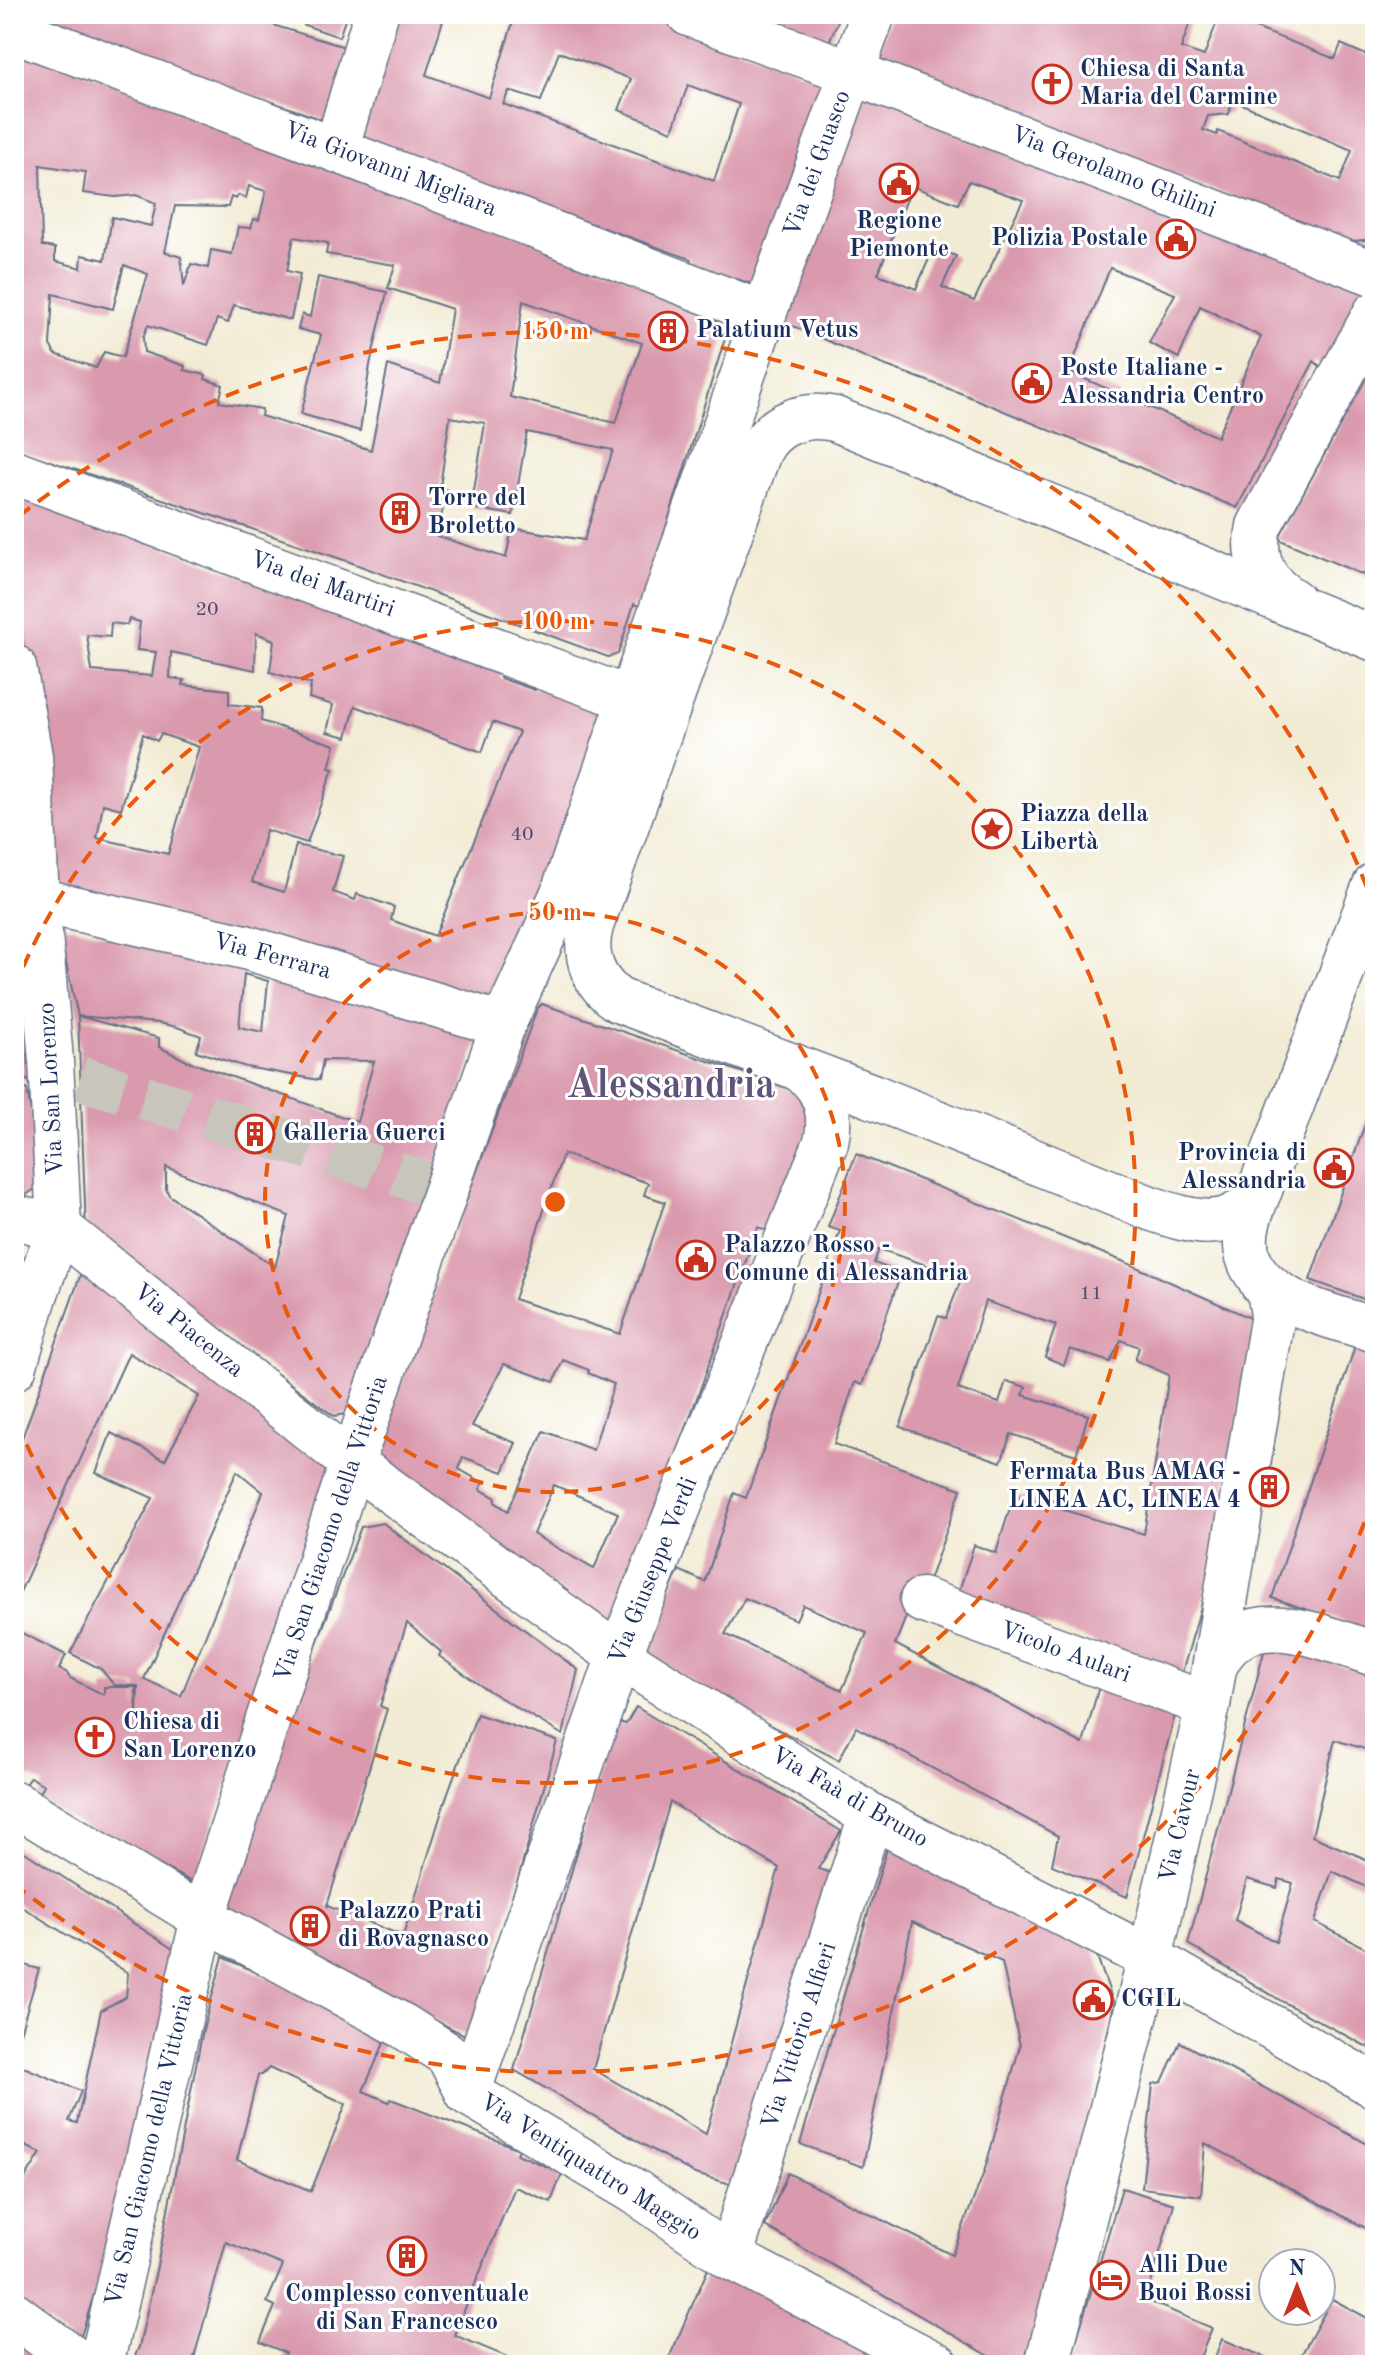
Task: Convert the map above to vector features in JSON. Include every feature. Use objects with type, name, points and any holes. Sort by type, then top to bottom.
[{"type":"street","points":[[336,150],[376,14]]},
{"type":"street","name":"Via Gerolamo Ghilini","points":[[689,14],[851,72],[1375,274]]},
{"type":"street","name":"Via dei Guasco","points":[[764,314],[873,14]]},
{"type":"street","name":"Via Giovanni Migliara","points":[[14,30],[764,314]]},
{"type":"street","points":[[503,1025],[559,902],[764,314]]},
{"type":"street","points":[[1375,314],[1273,497],[1259,526],[1257,554],[1265,576],[1375,638]]},
{"type":"street","points":[[1375,638],[835,419],[806,417],[789,422],[777,430],[759,452],[591,926],[588,949],[596,976],[618,1000],[1192,1222],[1216,1222],[1233,1216],[1249,1205],[1261,1185],[1375,885]]},
{"type":"street","name":"Via dei Martiri","points":[[14,472],[629,699]]},
{"type":"street","points":[[1289,588],[1375,613]]},
{"type":"street","name":"Via San Lorenzo","points":[[14,667],[50,1045],[59,1228],[14,1368]]},
{"type":"street","name":"Via Ferrara","points":[[37,900],[245,947],[503,1025]]},
{"type":"street","points":[[1331,1005],[1348,982],[1360,974],[1375,970]]},
{"type":"street","name":"Via San Giacomo della Vittoria","points":[[101,2365],[203,1918],[352,1463],[503,1025]]},
{"type":"street","name":"Via Giuseppe Verdi","points":[[468,2093],[619,1656],[826,1142],[828,1118],[825,1100],[812,1080],[793,1066]]},
{"type":"street","name":"Via Cavour","points":[[1047,2365],[1150,1958],[1212,1686],[1272,1321],[1269,1292],[1273,1290],[1249,1262],[1245,1239],[1261,1185]]},
{"type":"street","name":"Via Piacenza","points":[[14,1217],[59,1228],[352,1463]]},
{"type":"street","points":[[1273,1290],[1375,1330]]},
{"type":"street","name":"Via Faà di Bruno","points":[[352,1463],[619,1656],[871,1816],[1150,1958],[1375,2086]]},
{"type":"street","name":"Vicolo Aulari","points":[[922,1600],[1212,1686]]},
{"type":"street","points":[[1212,1686],[1228,1646],[1247,1633],[1265,1627],[1288,1629],[1375,1654]]},
{"type":"street","name":"Via Ventiquattro Maggio","points":[[14,1803],[203,1918],[403,2026],[448,2055],[468,2093],[634,2191],[730,2257],[937,2365]]},
{"type":"street","name":"Via Vittorio Alfieri","points":[[730,2257],[871,1816]]},
{"type":"street","points":[[14,2314],[82,2365]]},
{"type":"building","points":[[22,14],[237,14],[348,48],[332,123]]},
{"type":"building","points":[[308,14],[347,14],[339,37],[304,25]]},
{"type":"building","points":[[385,14],[445,14],[426,75],[489,98],[513,22],[491,14],[646,14],[826,81],[765,288],[689,264],[691,259],[349,137]],"holes":[[[559,52],[631,79],[619,110],[672,131],[688,85],[739,104],[714,181],[503,104],[509,91],[541,101]]]},
{"type":"building","points":[[751,14],[841,14],[829,42]]},
{"type":"building","points":[[892,14],[1193,14],[1181,48],[1204,56],[1220,14],[1335,59],[1341,44],[1375,59],[1375,239],[1352,241],[873,64]],"holes":[[[1232,100],[1352,150],[1340,181],[1218,131],[1217,135],[1203,130],[1208,116],[1229,114]]]},
{"type":"building","points":[[14,46],[732,316],[641,607],[634,604],[618,654],[608,657],[347,561],[14,449]],"holes":[[[40,165],[86,172],[83,193],[115,197],[136,195],[156,203],[151,226],[112,217],[105,260],[82,255],[81,268],[55,261],[55,248],[42,246]],[[249,186],[266,191],[259,220],[254,219],[251,228],[238,227],[232,254],[211,250],[208,268],[191,264],[184,286],[181,257],[165,252],[175,206],[228,207],[231,197],[236,199],[238,195],[246,198]],[[294,237],[328,243],[326,254],[395,265],[388,288],[452,309],[440,383],[388,365],[371,450],[261,416],[262,409],[219,402],[223,385],[205,379],[206,375],[184,370],[185,366],[144,352],[143,337],[148,325],[208,345],[217,319],[228,323],[234,305],[291,320],[300,274],[287,271]],[[124,265],[148,274],[123,357],[104,352],[96,368],[55,354],[50,345],[53,294],[113,309]],[[523,301],[642,343],[616,423],[510,397]],[[450,417],[485,423],[471,508],[513,515],[527,432],[613,450],[584,540],[512,528],[506,558],[437,536],[447,490],[440,487]]]},
{"type":"building","points":[[867,90],[1372,280],[1322,368],[1314,361],[1237,508],[779,320]],"holes":[[[969,181],[1023,200],[974,301],[942,287],[956,256],[934,247],[916,289],[878,274],[912,186],[958,204]],[[1110,268],[1175,294],[1149,343],[1179,358],[1200,306],[1261,337],[1217,437],[1069,372]]]},
{"type":"building","points":[[318,277],[387,292],[370,365],[360,431],[301,414],[321,335],[298,329],[302,314],[310,317]]},
{"type":"building","points":[[1375,362],[1375,580],[1278,539]]},
{"type":"building","points":[[14,493],[502,670],[500,678],[535,690],[540,682],[616,708],[499,1009],[49,889],[44,791],[21,628],[18,628],[14,608]],"holes":[[[129,619],[140,622],[137,650],[156,652],[152,676],[92,671],[87,635],[110,637],[111,623],[127,625]],[[256,633],[274,640],[270,672],[311,684],[309,698],[333,705],[327,732],[347,737],[355,706],[482,752],[493,722],[519,732],[435,936],[391,920],[394,907],[357,894],[355,900],[333,892],[343,856],[296,845],[284,892],[252,882],[266,830],[307,843],[333,769],[329,768],[335,745],[261,721],[262,708],[229,704],[229,690],[183,685],[184,680],[170,678],[171,652],[255,670]],[[143,734],[157,741],[161,734],[199,747],[168,854],[97,838],[103,804],[121,809]]]},
{"type":"building","points":[[14,754],[23,968],[14,967]]},
{"type":"building","points":[[57,923],[482,1027],[358,1412],[334,1416],[86,1232],[78,1016]],"holes":[[[244,974],[268,981],[263,1032],[239,1027]],[[78,1016],[159,1023],[201,1036],[196,1051],[246,1067],[319,1080],[323,1060],[374,1061],[357,1122],[185,1060],[159,1047],[159,1038]],[[166,1167],[289,1216],[275,1267],[169,1195]]]},
{"type":"building","points":[[14,971],[26,972],[30,1081],[14,1077]]},
{"type":"building","name":"Palazzo Rosso - Comune di Alessandria","points":[[542,1004],[817,1101],[773,1233],[758,1227],[612,1626],[373,1464],[434,1287],[537,1009]],"holes":[[[563,1154],[648,1183],[644,1195],[665,1202],[620,1334],[514,1299]],[[563,1360],[614,1384],[593,1450],[544,1431],[508,1511],[495,1502],[496,1498],[480,1489],[483,1483],[459,1469],[463,1457],[503,1472],[516,1443],[472,1426],[504,1364],[554,1382]],[[554,1485],[618,1513],[594,1569],[533,1534]]]},
{"type":"building","points":[[14,1086],[27,1089],[37,1152],[38,1187],[14,1203]]},
{"type":"building","points":[[1375,1096],[1375,1303],[1310,1280]]},
{"type":"building","points":[[856,1154],[1132,1265],[1255,1320],[1210,1575],[1182,1673],[958,1594],[974,1545],[996,1553],[1014,1495],[1144,1534],[1169,1375],[1135,1360],[1139,1347],[1121,1340],[1110,1362],[1070,1349],[1064,1365],[1045,1357],[1056,1325],[985,1301],[958,1389],[999,1403],[1006,1381],[1026,1387],[1023,1395],[1088,1415],[1076,1455],[1011,1434],[1001,1462],[900,1427],[938,1316],[946,1318],[962,1277],[879,1249],[874,1263],[901,1273],[862,1385],[855,1382],[834,1444],[961,1489],[917,1615],[908,1612],[895,1644],[1083,1744],[1099,1686],[1175,1715],[1127,1897],[1052,1865],[1058,1836],[856,1727],[839,1760],[753,1717],[642,1652],[679,1570],[705,1582],[734,1493],[746,1498],[840,1231],[828,1227]],"holes":[[[745,1598],[796,1620],[803,1605],[867,1633],[842,1690],[725,1634]]]},
{"type":"building","points":[[84,1265],[339,1469],[192,1882],[36,1799],[44,1785],[30,1777],[24,1786],[14,1780],[14,1629],[66,1655],[59,1669],[104,1695],[104,1687],[136,1687],[137,1712],[138,1686],[114,1685],[101,1669],[70,1653],[153,1498],[96,1473],[111,1433],[165,1460],[199,1396],[129,1353],[14,1605],[14,1461]],"holes":[[[237,1471],[263,1492],[181,1696],[144,1679]]]},
{"type":"building","points":[[1358,1337],[1375,1343],[1375,1632],[1272,1598]]},
{"type":"building","name":"Fermata Bus AMAG - LINEA AC, LINEA 4","points":[[1268,1471],[1275,1471],[1269,1503],[1263,1502]]},
{"type":"building","points":[[383,1523],[578,1670],[563,1735],[484,1688],[439,1656],[441,1652],[407,1623],[380,1706],[387,1709],[327,1906],[403,1936],[447,1795],[477,1714],[557,1741],[473,2039],[222,1916],[306,1672],[361,1527]]},
{"type":"building","points":[[1266,1644],[1375,1675],[1375,1752],[1335,1740],[1312,1836],[1375,1863],[1375,1891],[1332,1871],[1315,1922],[1375,1953],[1375,2051],[1283,2002],[1188,1944]],"holes":[[[1247,1879],[1277,1888],[1279,1879],[1293,1883],[1276,1942],[1235,1920]]]},
{"type":"building","points":[[636,1707],[841,1831],[818,1869],[836,1874],[749,2189],[695,2174],[514,2070],[615,1721],[626,1724]],"holes":[[[670,1802],[779,1868],[706,2134],[593,2069]]]},
{"type":"building","points":[[14,1845],[182,1955],[141,2142],[78,2346],[14,2299],[14,2179],[23,2182],[41,2153],[14,2141],[14,2063],[81,2091],[69,2121],[77,2123],[101,2010],[126,1997],[128,1973],[14,1902]]},
{"type":"building","points":[[888,1845],[1094,1948],[1114,2004],[1035,2365],[1005,2365],[765,2226],[788,2173],[952,2255],[984,2172],[1020,2046],[1002,1962],[912,1922],[863,2167],[800,2144]]},
{"type":"building","points":[[223,1957],[388,2034],[363,2091],[519,2149],[517,2154],[562,2173],[551,2202],[515,2187],[454,2335],[527,2365],[280,2365],[286,2353],[260,2342],[275,2306],[267,2302],[283,2265],[226,2242],[192,2365],[131,2365],[139,2347],[157,2266],[203,2029]],"holes":[[[269,2068],[346,2104],[311,2191],[237,2160],[258,2075]]]},
{"type":"building","points":[[14,1962],[39,1969],[20,2033],[14,2031]]},
{"type":"building","points":[[1180,2042],[1375,2148],[1375,2233],[1205,2143],[1201,2196],[1142,2188],[1153,2084],[1162,2082]]},
{"type":"building","points":[[1122,2188],[1174,2204],[1146,2300],[1212,2328],[1197,2365],[1069,2365]]},
{"type":"building","points":[[712,2260],[915,2365],[666,2365]]},
{"type":"building","points":[[1337,2302],[1375,2322],[1375,2365],[1310,2365],[1299,2359],[1317,2327],[1337,2327]]},
{"type":"building","points":[[14,2331],[61,2365],[14,2365]]},
{"type":"building","points":[[1222,2339],[1283,2365],[1212,2365]]},
{"type":"tunnel","points":[[80,1078],[433,1185]]},
{"type":"place","name":"Chiesa di Santa Maria del Carmine","points":[[1052,84]]},
{"type":"place","name":"Regione Piemonte","points":[[899,183]]},
{"type":"place","name":"Polizia Postale","points":[[1176,239]]},
{"type":"place","name":"Palatium Vetus","points":[[668,331]]},
{"type":"place","name":"Poste Italiane - Alessandria Centro","points":[[1032,383]]},
{"type":"place","name":"Torre del Broletto","points":[[400,513]]},
{"type":"place","name":"Piazza della Libertà","points":[[992,829]]},
{"type":"place","name":"Galleria Guerci","points":[[255,1134]]},
{"type":"place","name":"Provincia di Alessandria","points":[[1334,1168]]},
{"type":"place","name":"Palazzo Rosso - Comune di Alessandria","points":[[696,1260]]},
{"type":"place","name":"Fermata Bus AMAG - LINEA AC, LINEA 4","points":[[1269,1487]]},
{"type":"place","name":"Chiesa di San Lorenzo","points":[[95,1737]]},
{"type":"place","name":"Palazzo Prati di Rovagnasco","points":[[310,1926]]},
{"type":"place","name":"CGIL","points":[[1093,2000]]},
{"type":"place","name":"Complesso conventuale di San Francesco","points":[[407,2256]]},
{"type":"place","name":"Alli Due Buoi Rossi","points":[[1110,2280]]},
{"type":"district","name":"Alessandria","points":[[671,1087]]}]
